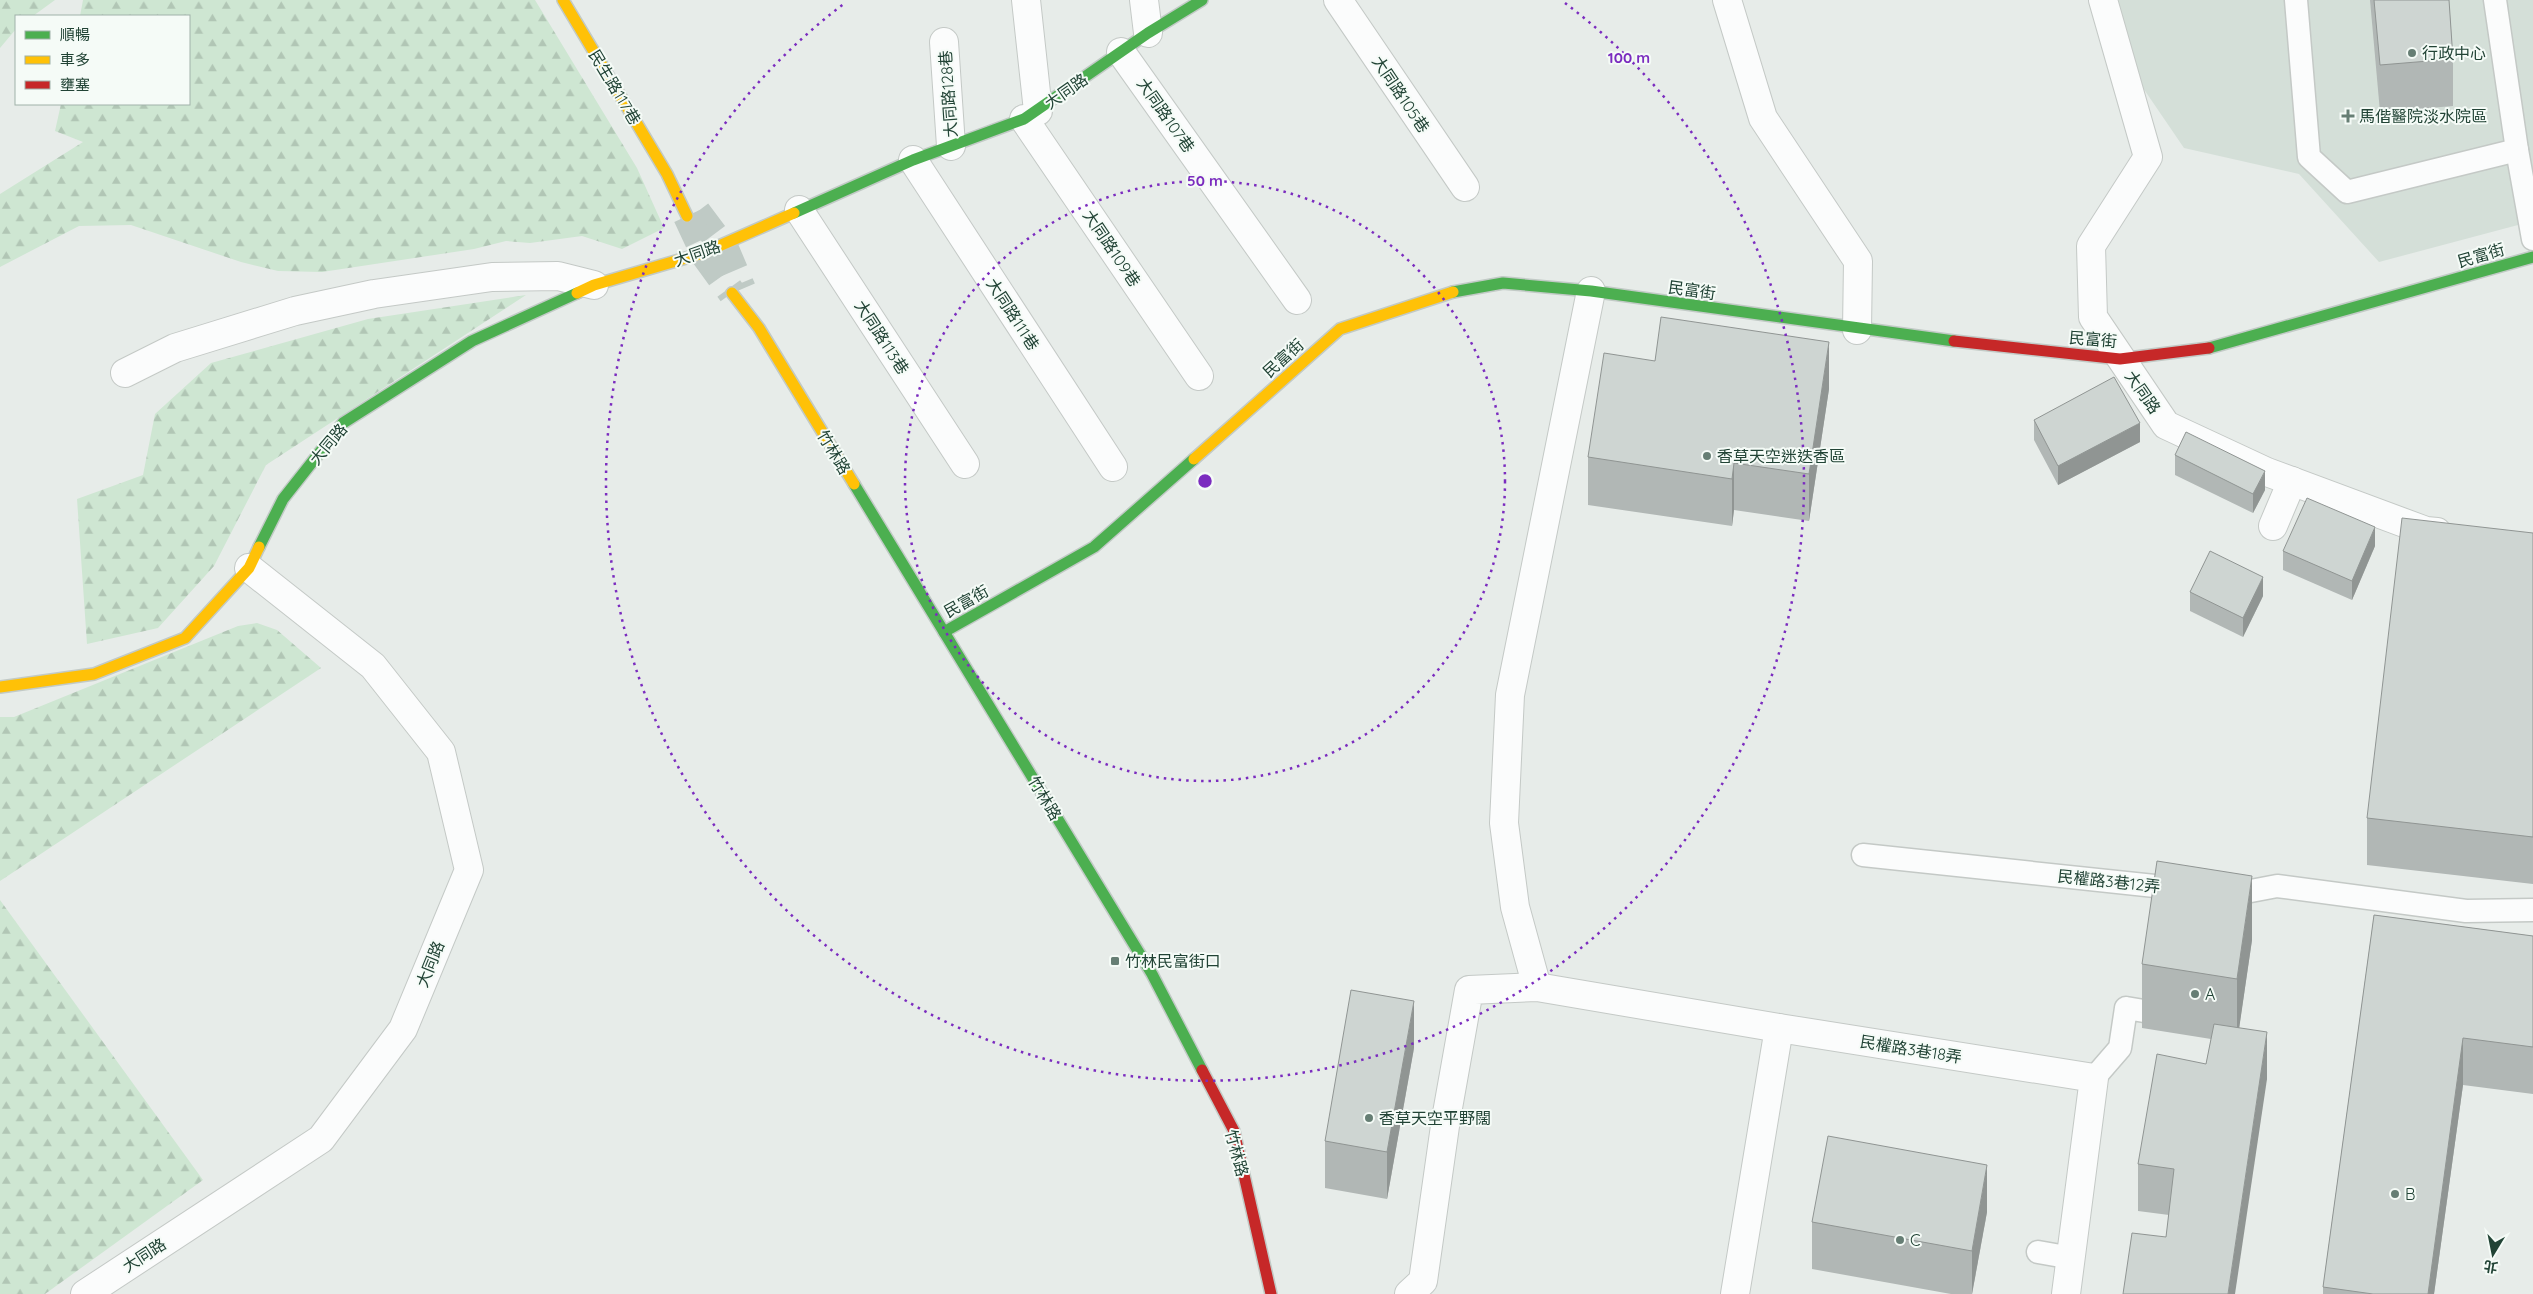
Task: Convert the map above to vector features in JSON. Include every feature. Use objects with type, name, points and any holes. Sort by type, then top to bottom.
[{"type":"street","name":"民生路117巷","points":[[563,0],[692,214]]},
{"type":"street","points":[[1026,0],[1031,115]]},
{"type":"street","points":[[1144,0],[1148,33]]},
{"type":"street","name":"大同路","points":[[0,687],[94,674],[185,638],[249,568],[283,499],[343,423],[472,342],[594,285],[703,253],[913,160],[1031,115],[1148,33],[1202,0]]},
{"type":"street","name":"大同路105巷","points":[[1338,0],[1465,187]]},
{"type":"street","points":[[1727,0],[1763,118],[1858,261],[1857,330]]},
{"type":"street","name":"大同路","points":[[2103,0],[2148,156],[2091,246],[2094,317],[2120,359],[2166,425],[2292,481],[2426,531],[2465,536]]},
{"type":"street","name":"大同路128巷","points":[[944,42],[951,146]]},
{"type":"street","name":"大同路107巷","points":[[1122,52],[1297,300]]},
{"type":"street","name":"大同路109巷","points":[[1031,115],[1199,376]]},
{"type":"street","name":"大同路111巷","points":[[913,160],[1113,467]]},
{"type":"street","name":"大同路113巷","points":[[799,210],[966,464]]},
{"type":"street","name":"民富街","points":[[944,632],[1094,548],[1340,329],[1441,294],[1503,283],[1591,291],[1857,330],[2120,359],[2214,347],[2533,257]]},
{"type":"street","points":[[125,373],[175,348],[295,311],[374,294],[492,278],[558,276],[594,285]]},
{"type":"street","name":"竹林路","points":[[738,291],[1152,974],[1234,1131],[1271,1294]]},
{"type":"street","points":[[1537,987],[1516,907],[1504,822],[1510,695],[1591,291]]},
{"type":"street","points":[[2273,526],[2292,481]]},
{"type":"street","name":"大同路","points":[[85,1294],[321,1139],[403,1029],[469,870],[440,752],[373,666],[249,568]]},
{"type":"street","name":"民權路3巷18弄","points":[[1409,1294],[1423,1281],[1446,1119],[1469,990],[1537,987],[2094,1078]]},
{"type":"street","points":[[1735,1294],[1779,1028]]},
{"type":"street","points":[[2066,1294],[2094,1078]]},
{"type":"lane","points":[[2296,0],[2309,157],[2348,192],[2517,150]]},
{"type":"lane","points":[[2495,0],[2517,150],[2533,239]]},
{"type":"lane","name":"民權路3巷12弄","points":[[1863,855],[2235,894],[2277,886],[2466,911],[2533,910]]},
{"type":"lane","points":[[2094,1078],[2120,1048],[2126,1008],[2144,1011]]},
{"type":"lane","points":[[2038,1252],[2072,1258]]},
{"type":"shaded area","name":"馬偕醫院淡水院區","points":[[2118,0],[2533,0],[2533,221],[2379,262],[2299,174],[2184,148],[2141,85]]},
{"type":"green space","points":[[0,0],[55,0],[34,15],[15,15],[15,30],[0,48]]},
{"type":"green space","points":[[83,0],[535,0],[637,168],[664,228],[622,249],[582,236],[530,243],[506,241],[474,249],[322,272],[278,271],[241,262],[131,225],[79,226],[0,267],[0,194],[83,142],[55,131],[61,105],[190,105],[190,15],[80,15]]},
{"type":"green space","points":[[526,295],[266,465],[214,566],[158,628],[87,644],[77,499],[143,475],[155,414],[211,363],[368,319]]},
{"type":"green space","points":[[257,623],[277,630],[321,668],[0,881],[0,717],[14,717],[238,626]]},
{"type":"green space","points":[[0,900],[203,1180],[45,1294],[0,1294]]},
{"type":"building","points":[[2374,0],[2449,0],[2453,59],[2380,65]]},
{"type":"building","name":"香草天空迷迭香區","points":[[1661,317],[1829,342],[1809,474],[1734,463],[1732,479],[1588,457],[1604,353],[1655,361]]},
{"type":"building","points":[[2114,377],[2140,423],[2058,466],[2034,420]]},
{"type":"building","points":[[2186,432],[2265,471],[2253,494],[2175,455]]},
{"type":"building","points":[[2307,498],[2375,527],[2352,581],[2283,551]]},
{"type":"building","points":[[2402,518],[2533,533],[2533,837],[2367,818]]},
{"type":"building","points":[[2210,551],[2263,577],[2243,618],[2190,592]]},
{"type":"building","points":[[2157,861],[2252,876],[2237,979],[2142,964]]},
{"type":"building","name":"B","points":[[2374,915],[2533,936],[2533,1047],[2463,1038],[2428,1294],[2373,1294],[2323,1287]]},
{"type":"building","name":"香草天空平野闊","points":[[1351,990],[1414,1001],[1387,1152],[1325,1141]]},
{"type":"building","points":[[2214,1024],[2267,1032],[2228,1294],[2123,1294],[2132,1233],[2166,1237],[2174,1169],[2138,1164],[2157,1054],[2206,1064]]},
{"type":"building","points":[[1828,1136],[1987,1165],[1972,1251],[1812,1222]]},
{"type":"tunnel","points":[[697,212],[725,249],[742,289]]},
{"type":"tunnel","points":[[687,216],[706,257],[732,293]]},
{"type":"traffic: fast","points":[[794,213],[913,160],[1024,119],[1148,33],[1202,0]]},
{"type":"traffic: fast","points":[[2209,348],[2533,257]]},
{"type":"traffic: fast","points":[[1453,292],[1503,283],[1591,291],[1954,341]]},
{"type":"traffic: fast","points":[[259,547],[283,499],[343,423],[472,341],[577,293]]},
{"type":"traffic: fast","points":[[944,632],[1094,547],[1194,459]]},
{"type":"traffic: fast","points":[[854,484],[1152,974],[1202,1070]]},
{"type":"traffic: slow","points":[[563,0],[667,174],[687,216]]},
{"type":"traffic: slow","points":[[577,293],[594,285],[703,253],[794,213]]},
{"type":"traffic: slow","points":[[1194,459],[1340,329],[1453,292]]},
{"type":"traffic: slow","points":[[732,293],[759,328],[854,484]]},
{"type":"traffic: slow","points":[[0,687],[94,674],[185,638],[249,568],[259,547]]},
{"type":"traffic: jam","points":[[1954,341],[2120,359],[2209,348]]},
{"type":"traffic: jam","points":[[1202,1070],[1234,1131],[1271,1294]]},
{"type":"place","name":"行政中心","points":[[2412,53]]},
{"type":"place","name":"馬偕醫院淡水院區","points":[[2348,116]]},
{"type":"place","name":"香草天空迷迭香區","points":[[1707,456]]},
{"type":"place","name":"竹林民富街口","points":[[1115,961]]},
{"type":"place","name":"A","points":[[2195,994]]},
{"type":"place","name":"香草天空平野闊","points":[[1369,1118]]},
{"type":"place","name":"B","points":[[2395,1194]]},
{"type":"place","name":"C","points":[[1900,1240]]}]
